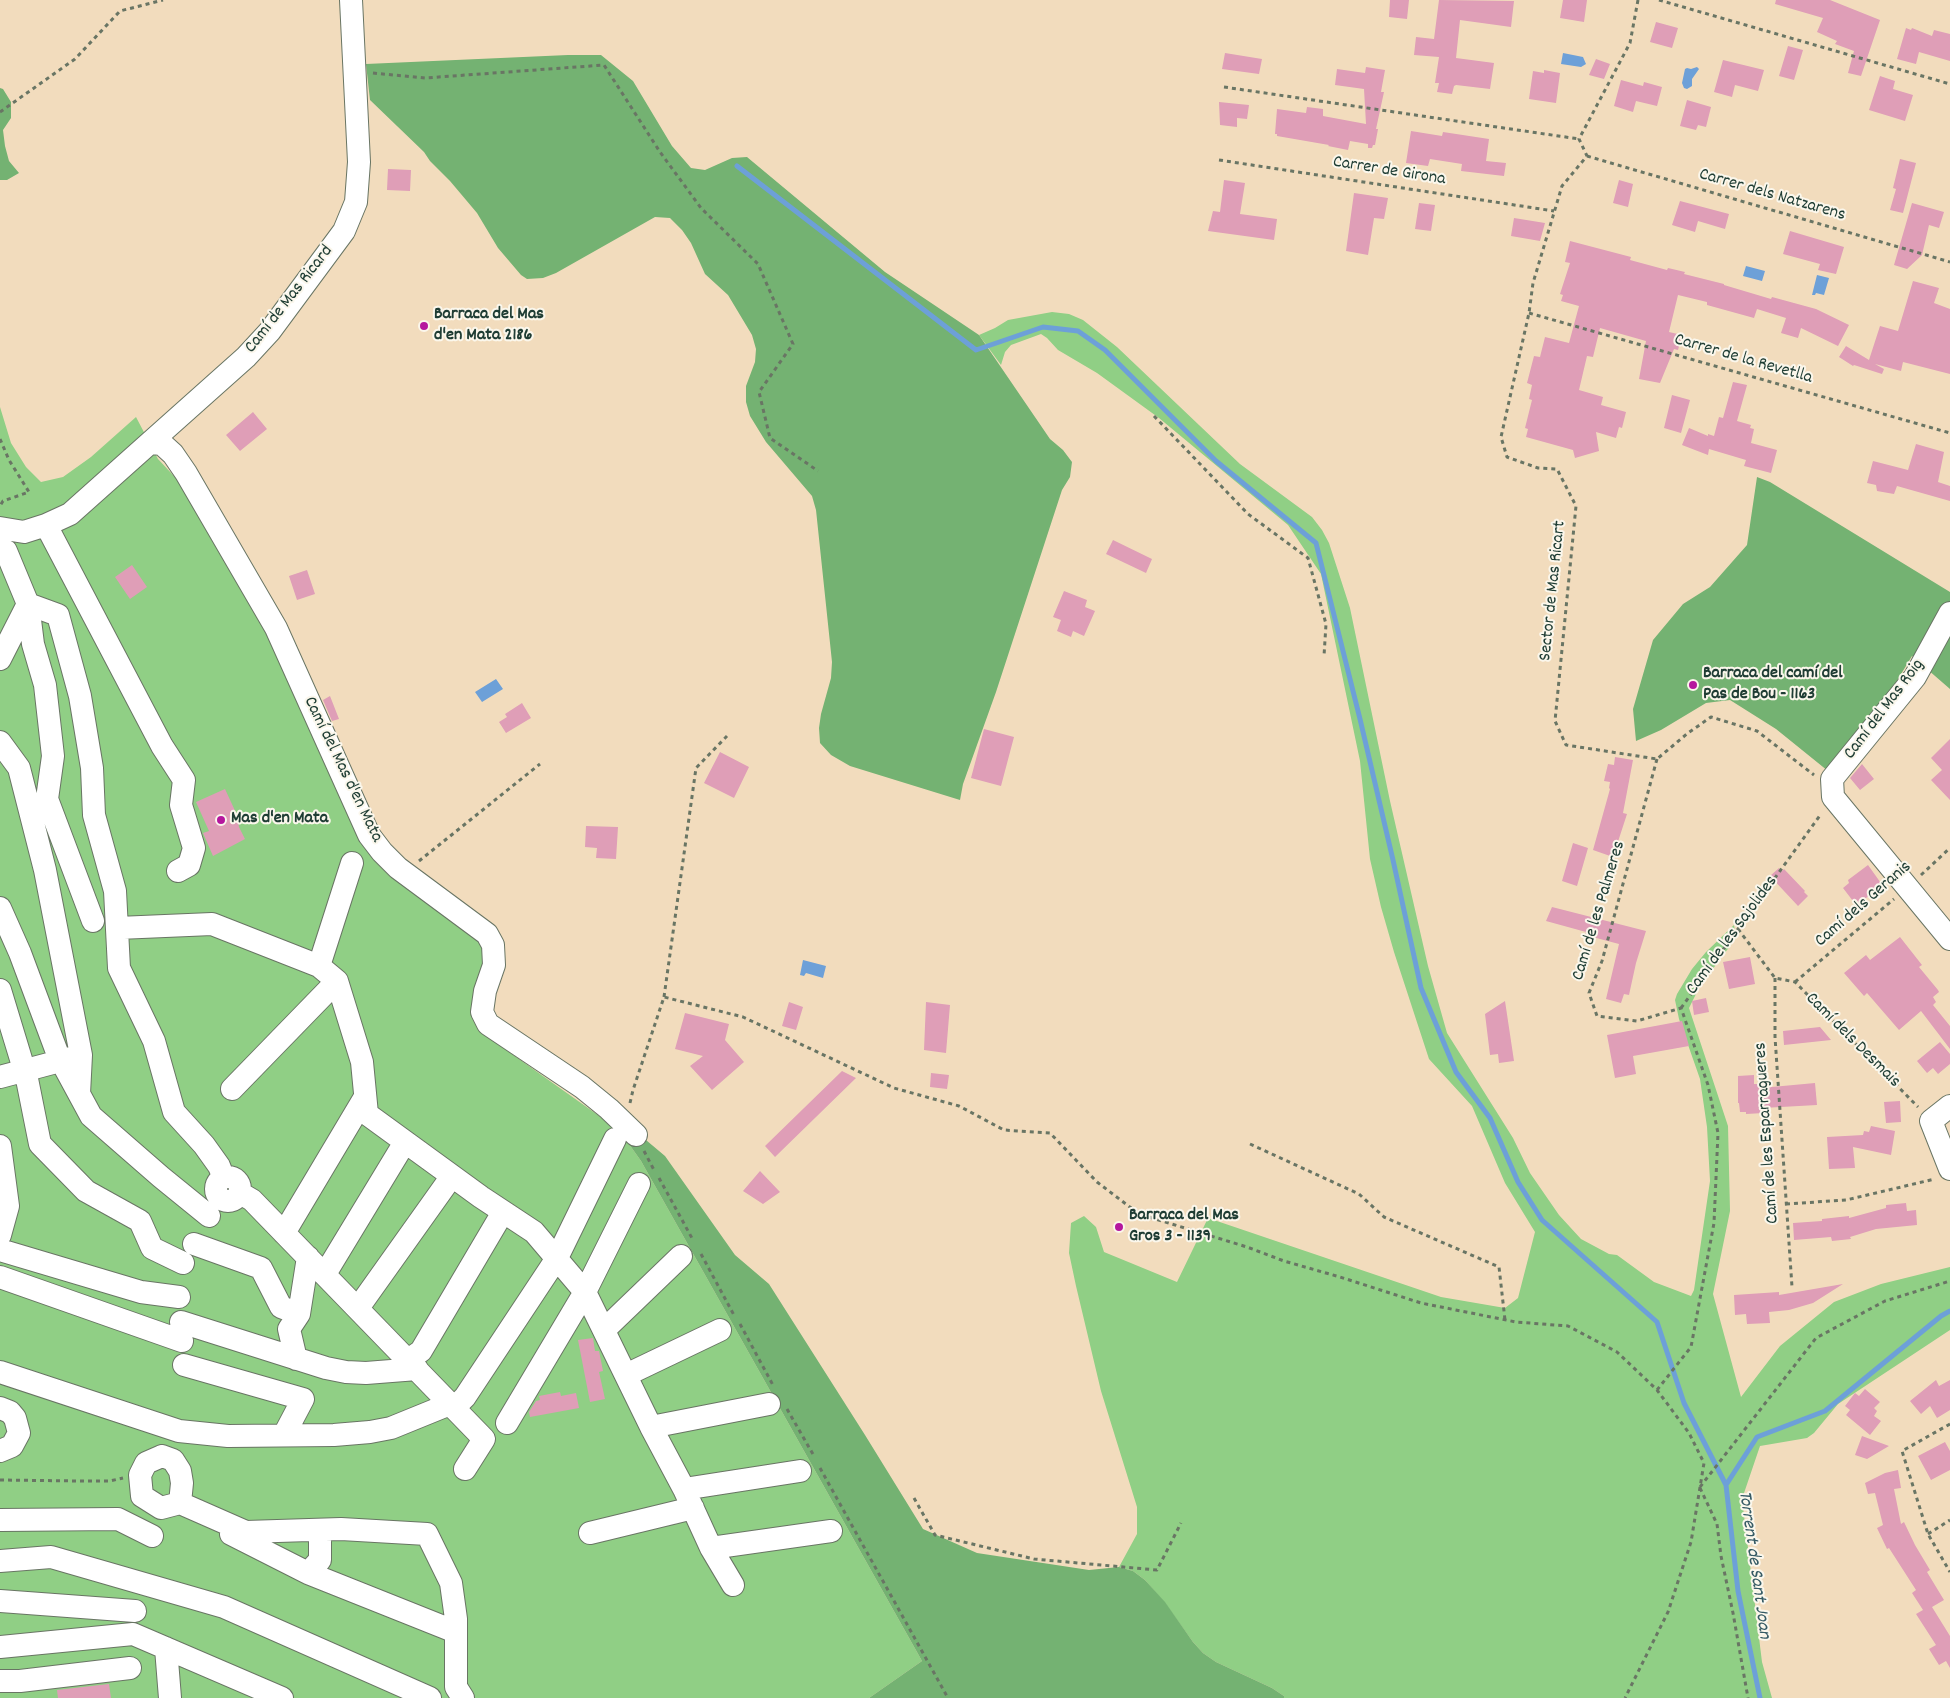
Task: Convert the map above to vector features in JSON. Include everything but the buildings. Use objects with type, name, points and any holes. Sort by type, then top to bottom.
[{"type":"street","name":"Camí de Mas Ricard","points":[[0,528],[24,532],[70,514],[246,357],[264,337],[344,231],[356,202],[359,162],[351,0]]},
{"type":"street","name":"Camí del Mas d'en Mata","points":[[151,443],[162,444],[173,454],[196,489],[276,628],[369,835],[382,852],[405,873],[487,934],[494,944],[494,965],[485,991],[482,1012],[488,1024],[582,1087],[609,1109],[625,1133]]},
{"type":"street","points":[[46,525],[162,746],[184,780],[181,805],[194,848],[189,865],[178,871]]},
{"type":"street","points":[[2,552],[28,604],[33,644],[45,685],[52,756],[47,800],[94,921]]},
{"type":"street","points":[[0,659],[28,604]]},
{"type":"street","points":[[28,604],[58,615],[80,696],[92,768],[94,815],[116,891],[119,968],[154,1041],[174,1112],[204,1146],[221,1171],[215,1184],[217,1196],[225,1202],[237,1198],[240,1193],[252,1200],[484,1439],[465,1469]]},
{"type":"street","name":"Camí del Mas Roig","points":[[1833,789],[1915,677],[1950,613]]},
{"type":"street","points":[[0,742],[19,768],[45,870],[71,1058],[79,1094],[91,1116],[161,1178],[209,1216]]},
{"type":"street","points":[[22,778],[49,783]]},
{"type":"street","points":[[1833,789],[1950,939]]},
{"type":"street","points":[[319,966],[352,864]]},
{"type":"street","points":[[0,908],[71,1058]]},
{"type":"street","points":[[118,928],[212,924],[319,966],[337,981],[362,1062],[367,1114],[452,1176],[534,1232],[586,1292],[651,1427],[689,1499],[711,1548],[733,1585]]},
{"type":"street","points":[[232,1089],[337,981]]},
{"type":"street","points":[[0,990],[25,1071],[40,1144],[86,1191],[140,1221],[152,1248],[188,1253],[261,1268],[281,1307],[299,1314]]},
{"type":"street","points":[[0,1077],[71,1058]]},
{"type":"street","points":[[284,1233],[365,1097]]},
{"type":"street","points":[[1945,1173],[1931,1121],[1950,1106]]},
{"type":"street","points":[[0,1372],[179,1431],[228,1436],[334,1435],[370,1432],[391,1428],[452,1406],[465,1397],[557,1258],[625,1133]]},
{"type":"street","points":[[325,1274],[405,1142]]},
{"type":"street","points":[[0,1235],[3,1209],[8,1206],[1,1156]]},
{"type":"street","points":[[358,1308],[452,1176]]},
{"type":"street","points":[[507,1423],[586,1292],[640,1184]]},
{"type":"street","points":[[0,1277],[182,1332],[326,1368],[346,1372],[366,1372],[412,1364],[503,1212]]},
{"type":"street","points":[[0,1250],[141,1292],[179,1296]]},
{"type":"street","points":[[604,1330],[681,1256]]},
{"type":"street","points":[[296,1359],[289,1329],[299,1314],[308,1257]]},
{"type":"street","points":[[626,1375],[720,1330]]},
{"type":"street","points":[[184,1364],[303,1399],[284,1435]]},
{"type":"street","points":[[651,1427],[776,1399]]},
{"type":"street","points":[[0,1408],[10,1412],[15,1418],[19,1433],[12,1446],[0,1452]]},
{"type":"street","points":[[176,1504],[182,1482],[180,1471],[173,1460],[162,1456],[146,1463],[140,1475],[142,1496],[161,1508],[176,1504],[246,1532],[320,1530],[389,1531],[427,1534],[451,1583],[456,1632],[457,1694]]},
{"type":"street","points":[[590,1533],[689,1499],[800,1471]]},
{"type":"street","points":[[176,1504],[308,1573],[456,1632]]},
{"type":"street","points":[[0,1520],[118,1519],[152,1536]]},
{"type":"street","points":[[308,1573],[320,1560],[320,1530]]},
{"type":"street","points":[[711,1548],[831,1531]]},
{"type":"street","points":[[0,1561],[51,1557],[224,1608],[430,1698]]},
{"type":"street","points":[[0,1601],[135,1611]]},
{"type":"street","points":[[0,1647],[133,1634],[282,1698]]},
{"type":"street","points":[[166,1648],[170,1698]]},
{"type":"street","points":[[0,1681],[20,1681],[130,1668]]},
{"type":"path","points":[[0,112],[75,59],[120,11],[163,0]]},
{"type":"path","points":[[1579,139],[1630,43],[1638,0]]},
{"type":"path","points":[[1659,0],[1950,84]]},
{"type":"path","points":[[355,71],[425,78],[604,65],[660,152],[701,208],[758,264],[793,344],[759,392],[770,438],[818,471]]},
{"type":"path","points":[[1224,87],[1579,139]]},
{"type":"path","points":[[1579,139],[1587,156]]},
{"type":"path","name":"Sector de Mas Ricart","points":[[1587,156],[1562,186],[1554,211],[1533,283],[1529,313],[1501,437],[1507,457],[1538,468],[1557,469],[1576,506],[1555,721],[1566,745],[1657,759]]},
{"type":"path","name":"Carrer dels Natzarens","points":[[1587,156],[1950,262]]},
{"type":"path","name":"Carrer de Girona","points":[[1219,160],[1554,211]]},
{"type":"path","name":"Carrer de la Revetlla","points":[[1529,313],[1950,433]]},
{"type":"path","points":[[1154,416],[1248,514],[1308,558],[1326,624],[1324,656]]},
{"type":"path","points":[[0,439],[9,460],[29,492],[3,501],[0,506]]},
{"type":"path","points":[[1657,759],[1711,717],[1757,731],[1833,789]]},
{"type":"path","points":[[727,736],[696,768],[664,997],[633,1090],[625,1133],[948,1698]]},
{"type":"path","name":"Camí de les Palmeres","points":[[1657,759],[1602,961],[1589,993],[1597,1016],[1637,1021],[1681,1008]]},
{"type":"path","points":[[405,873],[540,764]]},
{"type":"path","name":"Camí de les Sajolides","points":[[1657,1390],[1691,1346],[1714,1223],[1718,1133],[1708,1085],[1681,1008],[1738,929],[1833,789]]},
{"type":"path","name":"Camí dels Geranis","points":[[1795,982],[1908,887],[1950,848]]},
{"type":"path","points":[[1738,929],[1775,978]]},
{"type":"path","name":"Camí dels Desmais","points":[[1775,978],[1795,982],[1931,1121]]},
{"type":"path","name":"Camí de les Esparragueres","points":[[1775,978],[1775,1037],[1792,1286]]},
{"type":"path","points":[[664,997],[743,1018],[780,1033],[842,1065],[885,1084],[959,1106],[1004,1130],[1050,1132],[1097,1182],[1139,1214],[1421,1303],[1505,1320],[1568,1326],[1617,1352],[1657,1390],[1689,1433],[1704,1463],[1691,1542],[1668,1612],[1625,1698]]},
{"type":"path","points":[[1250,1144],[1359,1194],[1384,1217],[1499,1267],[1505,1320]]},
{"type":"path","points":[[1786,1204],[1846,1200],[1945,1173]]},
{"type":"path","points":[[1700,1488],[1816,1338],[1886,1301],[1950,1281]]},
{"type":"path","points":[[1950,1424],[1902,1451],[1928,1534],[1950,1572]]},
{"type":"path","points":[[0,1480],[110,1481],[140,1475]]},
{"type":"path","points":[[1700,1488],[1717,1524],[1721,1556],[1748,1698]]},
{"type":"path","points":[[914,1498],[934,1536],[1034,1559],[1157,1570],[1182,1523]]},
{"type":"path","points":[[1928,1534],[1950,1520]]},
{"type":"green space","points":[[601,55],[633,81],[672,146],[691,168],[705,170],[732,158],[747,157],[885,272],[979,335],[1050,439],[1063,450],[1072,462],[1070,477],[1062,490],[996,692],[963,784],[960,800],[850,766],[831,755],[820,743],[819,728],[821,714],[831,678],[832,662],[816,510],[812,496],[766,442],[750,416],[746,402],[746,386],[755,362],[756,349],[752,335],[728,295],[705,274],[691,243],[682,230],[670,218],[655,217],[556,273],[543,278],[527,279],[521,275],[498,248],[477,213],[450,181],[430,161],[424,152],[370,100],[366,64]]},
{"type":"green space","points":[[0,88],[3,89],[11,102],[11,118],[3,130],[5,146],[9,161],[19,173],[7,180],[0,180]]},
{"type":"green space","points":[[1052,312],[1069,314],[1083,320],[1117,347],[1240,464],[1312,517],[1322,530],[1329,543],[1350,608],[1390,801],[1428,966],[1447,1033],[1513,1138],[1530,1173],[1559,1215],[1581,1239],[1609,1254],[1617,1255],[1654,1282],[1691,1296],[1694,1290],[1710,1181],[1707,1127],[1700,1079],[1679,1019],[1675,1000],[1692,969],[1706,952],[1734,925],[1736,938],[1700,986],[1689,1008],[1728,1126],[1730,1211],[1713,1294],[1741,1397],[1780,1346],[1834,1302],[1881,1284],[1950,1267],[1950,1330],[1838,1404],[1814,1433],[1807,1438],[1760,1446],[1742,1499],[1762,1662],[1772,1698],[1284,1698],[1284,1696],[1272,1688],[1216,1662],[1203,1653],[1145,1580],[1133,1571],[1119,1567],[1137,1534],[1137,1507],[1101,1391],[1076,1286],[1069,1253],[1071,1223],[1084,1216],[1096,1227],[1104,1252],[1177,1282],[1208,1218],[1441,1297],[1505,1308],[1518,1298],[1535,1232],[1505,1183],[1472,1106],[1429,1059],[1394,952],[1370,859],[1360,761],[1321,574],[1288,525],[1159,418],[1097,373],[1058,350],[1047,338],[1041,334],[1011,345],[1005,352],[1001,365],[979,335],[1008,320]]},
{"type":"green space","points":[[0,407],[11,443],[26,467],[41,482],[63,477],[91,457],[136,417],[158,459],[188,491],[276,636],[372,853],[485,946],[476,1007],[502,1047],[619,1130],[641,1161],[922,1661],[869,1698],[0,1698]]},
{"type":"green space","points":[[1757,477],[1770,482],[1950,592],[1950,689],[1912,656],[1889,694],[1828,771],[1776,729],[1730,700],[1706,703],[1661,730],[1636,741],[1633,709],[1653,640],[1683,604],[1710,587],[1747,545]]},
{"type":"green space","points":[[619,1130],[640,1135],[665,1156],[735,1255],[769,1284],[923,1529],[977,1553],[1089,1570],[1119,1567],[1133,1571],[1145,1580],[1165,1602],[1203,1653],[1216,1662],[1272,1688],[1284,1696],[1284,1698],[869,1698],[922,1661],[641,1161]]},
{"type":"water","points":[[1563,53],[1583,57],[1586,64],[1581,67],[1561,64]]},
{"type":"water","points":[[1697,67],[1699,69],[1692,79],[1692,86],[1687,89],[1684,88],[1682,83],[1685,69]]},
{"type":"water","points":[[1746,266],[1765,271],[1762,281],[1743,276]]},
{"type":"water","points":[[1817,275],[1829,278],[1824,295],[1816,293],[1812,295]]},
{"type":"water","points":[[496,679],[503,689],[482,702],[475,692]]},
{"type":"water","points":[[803,960],[826,966],[823,978],[806,973],[804,976],[800,975]]},
{"type":"waterway","points":[[737,166],[976,350],[1043,327],[1078,331],[1105,350],[1216,461],[1316,543],[1360,719],[1421,988],[1456,1072],[1490,1118],[1518,1182],[1542,1220],[1657,1322],[1684,1403],[1726,1485]]},
{"type":"waterway","name":"Torrent de Sant Joan","points":[[1760,1698],[1738,1591],[1726,1485],[1757,1437],[1825,1411],[1941,1316],[1950,1311]]},
{"type":"place","name":"Barraca del Mas d'en Mata 2186","points":[[424,326]]},
{"type":"place","name":"Barraca del camí del Pas de Bou - 1163","points":[[1693,685]]},
{"type":"place","name":"Mas d'en Mata","points":[[221,820]]},
{"type":"place","name":"Barraca del Mas Gros 3 - 1139","points":[[1119,1227]]}]
